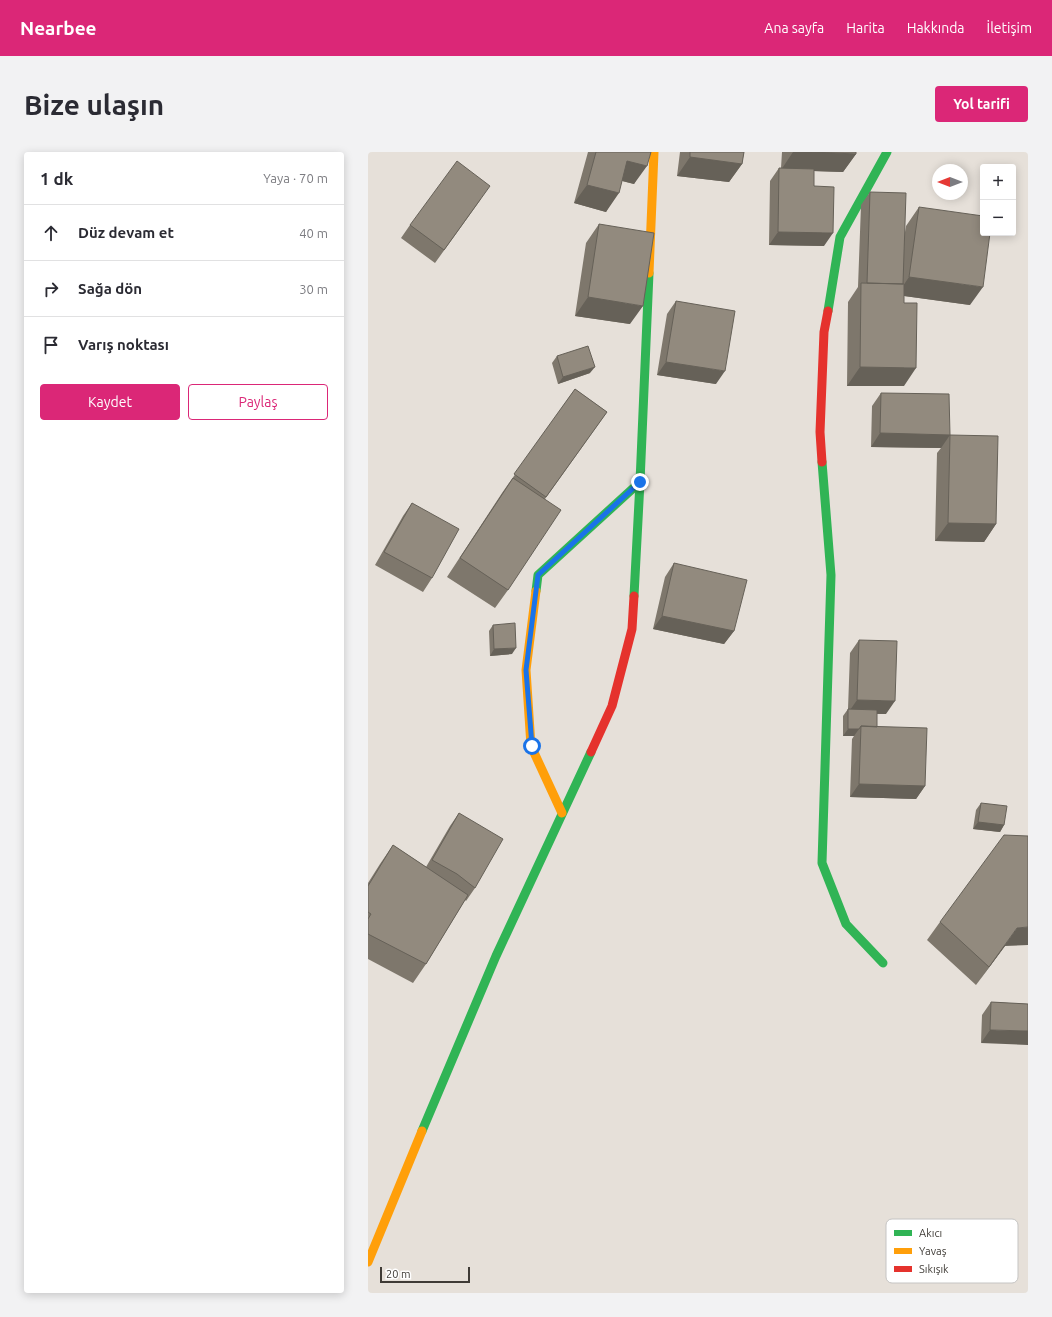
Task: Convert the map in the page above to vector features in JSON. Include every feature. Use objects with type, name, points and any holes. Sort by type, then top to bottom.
[{"type":"street","points":[[368,1262],[496,956],[612,706],[632,629],[640,482],[654,152]]},
{"type":"street","points":[[883,963],[846,924],[822,863],[831,575],[820,432],[824,332],[840,237],[887,152]]},
{"type":"street","points":[[562,813],[532,746],[526,670],[538,575],[640,482]]},
{"type":"building","points":[[596,152],[651,152],[647,166],[627,161],[619,193],[587,185]]},
{"type":"building","points":[[690,152],[744,152],[742,164],[690,157]]},
{"type":"building","points":[[810,152],[856,152],[856,154]]},
{"type":"building","points":[[457,161],[490,186],[444,250],[410,225]]},
{"type":"building","points":[[779,168],[814,169],[814,186],[834,187],[833,233],[778,232]]},
{"type":"building","points":[[870,192],[906,193],[903,284],[867,283]]},
{"type":"building","points":[[919,207],[980,216],[980,236],[990,236],[983,287],[909,277]]},
{"type":"building","points":[[599,224],[654,233],[643,306],[588,297]]},
{"type":"building","points":[[861,283],[904,284],[904,303],[917,303],[916,368],[860,367]]},
{"type":"building","points":[[676,301],[735,311],[725,371],[666,362]]},
{"type":"building","points":[[588,346],[595,367],[563,377],[557,356]]},
{"type":"building","points":[[575,389],[607,412],[546,497],[514,474]]},
{"type":"building","points":[[881,393],[949,394],[950,435],[880,433]]},
{"type":"building","points":[[950,435],[998,436],[996,524],[948,523]]},
{"type":"building","points":[[513,478],[561,510],[508,590],[460,558]]},
{"type":"building","points":[[412,503],[459,529],[432,578],[384,552]]},
{"type":"building","points":[[674,563],[747,580],[734,631],[662,616]]},
{"type":"building","points":[[515,623],[516,648],[494,649],[493,625]]},
{"type":"building","points":[[859,640],[897,641],[895,701],[857,700]]},
{"type":"building","points":[[848,709],[877,710],[877,727],[861,726],[859,729],[848,729]]},
{"type":"building","points":[[861,726],[927,728],[925,786],[859,784]]},
{"type":"building","points":[[981,803],[1007,806],[1004,825],[978,822]]},
{"type":"building","points":[[459,813],[503,839],[475,888],[457,874],[432,860]]},
{"type":"building","points":[[1004,835],[1028,836],[1028,927],[1017,928],[989,967],[940,922]]},
{"type":"building","points":[[393,845],[468,895],[426,964],[368,934],[368,919],[371,914],[368,912],[368,886]]},
{"type":"building","points":[[991,1002],[1028,1004],[1028,1031],[990,1030]]},
{"type":"traffic: fast","points":[[828,311],[840,237],[887,152]]},
{"type":"traffic: fast","points":[[536,591],[538,575],[640,482],[649,273]]},
{"type":"traffic: fast","points":[[822,462],[831,575],[822,863],[846,924],[883,963]]},
{"type":"traffic: fast","points":[[634,596],[640,482]]},
{"type":"traffic: fast","points":[[422,1131],[496,956],[591,752]]},
{"type":"traffic: slow","points":[[649,273],[654,152]]},
{"type":"traffic: slow","points":[[536,591],[526,670],[531,746],[562,813]]},
{"type":"traffic: slow","points":[[368,1262],[422,1131]]},
{"type":"traffic: jam","points":[[822,462],[820,432],[824,332],[828,311]]},
{"type":"traffic: jam","points":[[591,752],[612,706],[632,629],[634,596]]},
{"type":"route","points":[[532,746],[526,670],[538,575],[640,482]]}]
